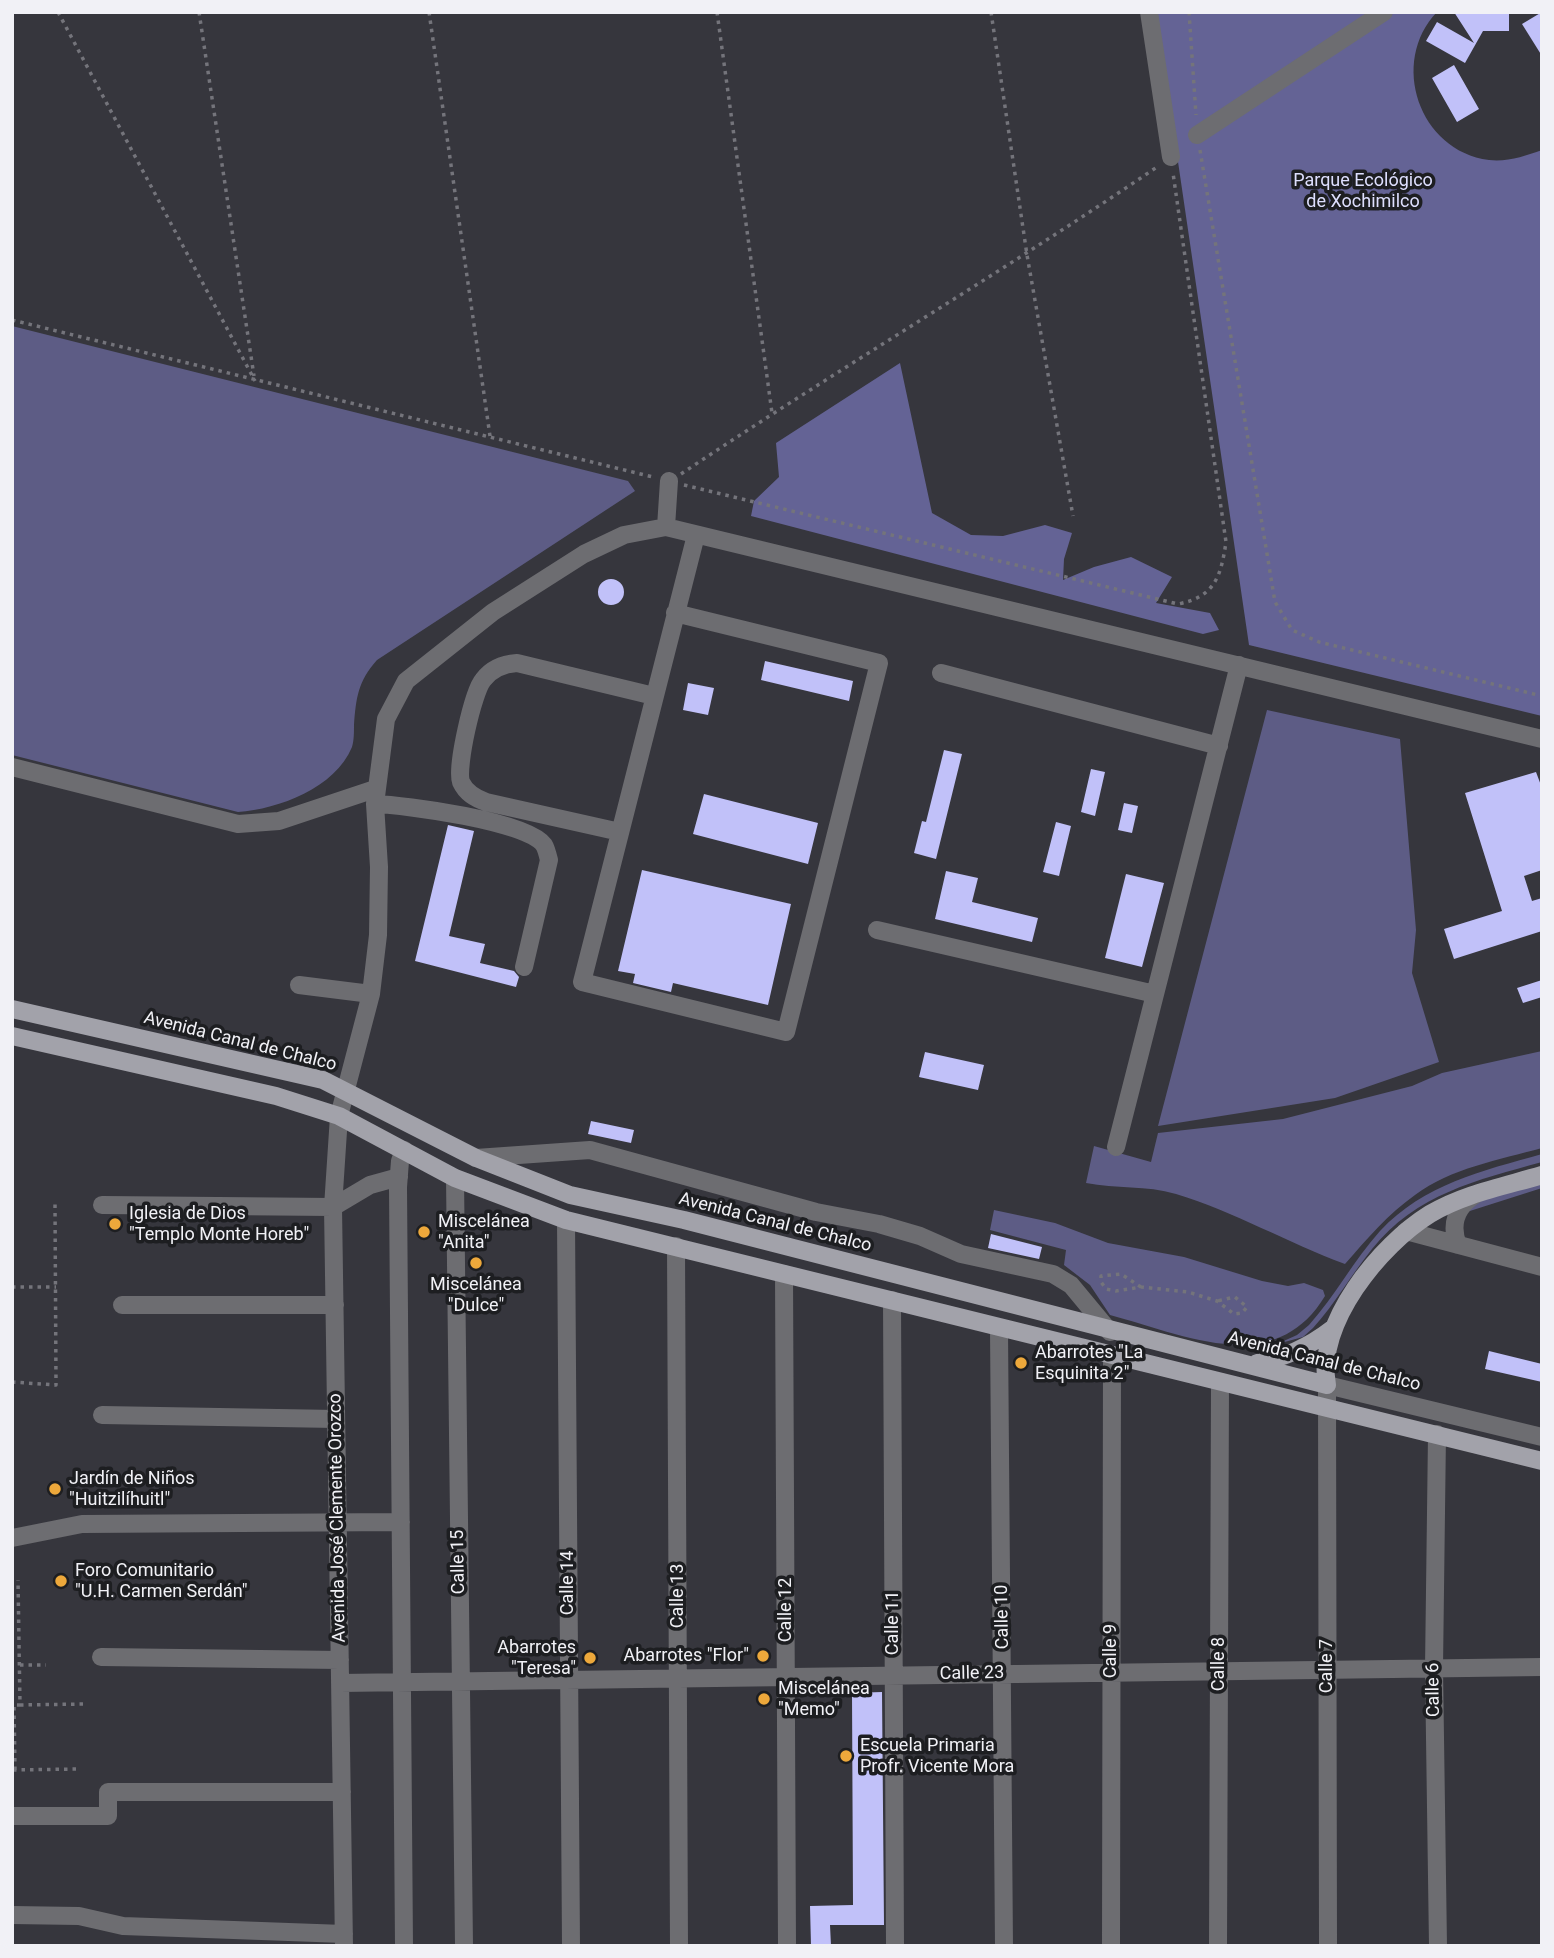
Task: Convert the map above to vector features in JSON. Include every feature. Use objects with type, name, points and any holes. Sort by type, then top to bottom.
[{"type":"main road","name":"Avenida Canal de Chalco","points":[[12,1009],[323,1080],[476,1158],[523,1179],[570,1195],[684,1220],[1111,1332],[1252,1364],[1327,1385]]},
{"type":"main road","points":[[12,1036],[276,1096],[339,1116],[455,1178],[566,1220],[892,1300],[999,1330],[1328,1407],[1542,1461]]},
{"type":"main road","points":[[1252,1364],[1287,1355],[1317,1341],[1336,1322],[1378,1260],[1406,1231],[1431,1213],[1475,1195],[1542,1175]]},
{"type":"main road","points":[[1327,1385],[1326,1353],[1336,1322]]},
{"type":"street","points":[[1149,12],[1171,157]]},
{"type":"street","points":[[1197,135],[1384,12]]},
{"type":"street","points":[[669,481],[666,527],[1542,739]]},
{"type":"street","name":"Avenida José Clemente Orozco","points":[[344,1940],[333,1207],[339,1116],[371,994],[378,935],[379,867],[375,796],[386,719],[406,681],[493,612],[584,554],[624,535],[666,527]]},
{"type":"street","points":[[675,613],[878,663],[786,1032],[582,982],[675,613],[696,535]]},
{"type":"street","points":[[620,832],[486,802],[471,795],[462,782],[459,766],[479,685],[497,667],[517,663],[654,696]]},
{"type":"street","points":[[1116,1147],[1239,665]]},
{"type":"street","points":[[941,673],[1219,746]]},
{"type":"street","points":[[12,767],[238,824],[279,821],[375,796],[469,817],[531,835],[544,844],[549,860],[524,967]]},
{"type":"street","points":[[877,930],[1155,994]]},
{"type":"street","points":[[299,985],[371,994]]},
{"type":"street","points":[[404,1150],[399,1177],[404,1946]]},
{"type":"street","points":[[476,1158],[590,1150],[816,1212],[878,1224],[961,1254],[1053,1274],[1071,1284],[1111,1332]]},
{"type":"street","points":[[102,1205],[333,1207],[370,1185],[399,1177]]},
{"type":"street","name":"Calle 15","points":[[455,1178],[464,1946]]},
{"type":"street","points":[[1458,1245],[1454,1230],[1457,1213],[1475,1195]]},
{"type":"street","name":"Calle 14","points":[[566,1220],[570,1946]]},
{"type":"street","points":[[1406,1231],[1542,1267]]},
{"type":"street","name":"Calle 13","points":[[676,1246],[679,1946]]},
{"type":"street","name":"Calle 12","points":[[784,1274],[788,1946]]},
{"type":"street","name":"Calle 11","points":[[892,1300],[895,1946]]},
{"type":"street","points":[[122,1306],[335,1305]]},
{"type":"street","name":"Calle 10","points":[[999,1330],[1004,1946]]},
{"type":"street","name":"Calle 9","points":[[1111,1946],[1112,1356]]},
{"type":"street","name":"Calle 8","points":[[1218,1946],[1220,1382]]},
{"type":"street","name":"Calle 7","points":[[1327,1385],[1328,1946]]},
{"type":"street","name":"Avenida Canal de Chalco","points":[[1327,1385],[1542,1437]]},
{"type":"street","points":[[102,1415],[336,1419]]},
{"type":"street","name":"Calle 6","points":[[1437,1434],[1434,1668],[1438,1946]]},
{"type":"street","points":[[12,1538],[82,1524],[401,1522]]},
{"type":"street","points":[[101,1657],[340,1660]]},
{"type":"street","name":"Calle 23","points":[[340,1683],[1542,1667]]},
{"type":"street","points":[[12,1816],[108,1816],[108,1792],[342,1792]]},
{"type":"street","points":[[12,1915],[79,1916],[122,1926],[344,1940]]},
{"type":"path","points":[[58,12],[255,381]]},
{"type":"path","points":[[199,12],[255,381]]},
{"type":"path","points":[[429,12],[490,436]]},
{"type":"path","points":[[717,12],[772,412]]},
{"type":"path","points":[[991,12],[1027,256],[1073,516]]},
{"type":"path","points":[[1189,12],[1197,135],[1275,602],[1292,630],[1319,642],[1542,696]]},
{"type":"path","points":[[12,320],[255,381],[1178,604],[1196,601],[1211,588],[1222,571],[1226,542],[1171,157],[1027,256],[772,412],[669,481]]},
{"type":"path","points":[[12,1382],[56,1385],[55,1204]]},
{"type":"path","points":[[1141,1287],[1121,1274],[1101,1276],[1101,1282],[1106,1289],[1116,1291],[1141,1287],[1188,1292],[1217,1301],[1234,1314],[1242,1313],[1247,1307],[1235,1297],[1217,1301]]},
{"type":"path","points":[[12,1287],[57,1287]]},
{"type":"path","points":[[18,1580],[20,1705]]},
{"type":"path","points":[[19,1665],[46,1665]]},
{"type":"path","points":[[12,1679],[19,1679]]},
{"type":"path","points":[[77,1769],[13,1770],[14,1705],[86,1704]]},
{"type":"shaded area","points":[[12,326],[628,481],[635,491],[377,660],[359,690],[353,745],[344,761],[319,785],[288,801],[238,812],[12,755]]},
{"type":"shaded area","points":[[1267,710],[1400,739],[1416,930],[1412,973],[1439,1062],[1335,1098],[1158,1126]]},
{"type":"shaded area","points":[[1542,1051],[1542,1148],[1460,1171],[1429,1186],[1405,1202],[1345,1264],[1176,1194],[1154,1189],[1086,1183],[1094,1146],[1151,1162],[1158,1133],[1283,1119],[1412,1086],[1442,1073]]},
{"type":"shaded area","points":[[1542,1154],[1542,1162],[1471,1183],[1428,1202],[1408,1215],[1389,1230],[1372,1249],[1313,1328],[1303,1337],[1277,1344],[1297,1335],[1309,1325],[1380,1231],[1415,1202],[1435,1190],[1476,1173]]},
{"type":"shaded area","points":[[1542,1180],[1542,1188],[1451,1217],[1453,1208]]},
{"type":"shaded area","points":[[994,1210],[1055,1223],[1108,1243],[1184,1257],[1262,1281],[1288,1286],[1304,1283],[1323,1290],[1325,1296],[1304,1321],[1281,1337],[1255,1344],[1198,1340],[1110,1315],[1090,1285],[1064,1265],[1066,1250],[990,1230]]},
{"type":"green space","name":"Parque Ecológico de Xochimilco","points":[[1156,12],[1437,12],[1423,32],[1415,55],[1414,78],[1419,101],[1429,122],[1445,140],[1465,153],[1489,160],[1510,159],[1542,150],[1542,716],[1249,645]]},
{"type":"green space","points":[[900,363],[932,513],[971,535],[1003,536],[1045,525],[1072,533],[1064,559],[1063,580],[1094,567],[1131,557],[1172,577],[1156,603],[1210,613],[1219,630],[1203,634],[751,516],[754,501],[779,477],[776,443]]},
{"type":"building","points":[[1454,12],[1509,12],[1509,31],[1483,31],[1465,63],[1426,41],[1437,22],[1474,43]]},
{"type":"building","points":[[1542,12],[1542,56],[1522,24]]},
{"type":"building","points":[[1454,65],[1479,109],[1457,122],[1432,78]]},
{"type":"building","points":[[611,579],[620,583],[624,592],[620,601],[611,605],[602,601],[598,592],[602,583]]},
{"type":"building","points":[[765,661],[853,681],[849,701],[761,680]]},
{"type":"building","points":[[688,683],[714,688],[708,715],[683,710]]},
{"type":"building","points":[[944,750],[962,754],[936,859],[914,853],[922,821],[926,822]]},
{"type":"building","points":[[1091,769],[1105,772],[1095,816],[1081,812]]},
{"type":"building","points":[[1536,772],[1542,788],[1542,870],[1524,876],[1532,901],[1542,898],[1542,931],[1454,959],[1444,929],[1502,911],[1465,793]]},
{"type":"building","points":[[704,794],[818,823],[808,864],[693,834]]},
{"type":"building","points":[[1124,803],[1138,806],[1132,833],[1118,830]]},
{"type":"building","points":[[1056,822],[1071,826],[1059,876],[1043,872]]},
{"type":"building","points":[[448,825],[474,831],[449,936],[485,944],[480,963],[514,971],[519,977],[516,987],[415,961]]},
{"type":"building","points":[[642,870],[791,904],[768,1005],[673,983],[671,992],[633,983],[635,974],[618,971]]},
{"type":"building","points":[[946,871],[978,878],[972,902],[1038,918],[1032,942],[935,919]]},
{"type":"building","points":[[1126,874],[1164,883],[1142,967],[1105,958]]},
{"type":"building","points":[[1542,980],[1542,997],[1523,1003],[1517,988]]},
{"type":"building","points":[[925,1052],[984,1065],[978,1090],[919,1077]]},
{"type":"building","points":[[591,1121],[634,1130],[631,1143],[588,1134]]},
{"type":"building","points":[[991,1234],[1042,1247],[1039,1259],[988,1248]]},
{"type":"building","points":[[1489,1351],[1542,1364],[1542,1382],[1485,1369]]},
{"type":"building","points":[[882,1692],[884,1925],[830,1925],[831,1946],[811,1946],[810,1906],[853,1905],[852,1693]]},
{"type":"place","name":"Iglesia de Dios \"Templo Monte Horeb\"","points":[[115,1224]]},
{"type":"place","name":"Miscelánea \"Anita\"","points":[[424,1232]]},
{"type":"place","name":"Miscelánea \"Dulce\"","points":[[476,1263]]},
{"type":"place","name":"Abarrotes \"La Esquinita 2\"","points":[[1021,1363]]},
{"type":"place","name":"Jardín de Niños \"Huitzilíhuitl\"","points":[[55,1489]]},
{"type":"place","name":"Foro Comunitario \"U.H. Carmen Serdán\"","points":[[61,1581]]},
{"type":"place","name":"Abarrotes \"Flor\"","points":[[763,1656]]},
{"type":"place","name":"Abarrotes \"Teresa\"","points":[[590,1658]]},
{"type":"place","name":"Miscelánea \"Memo\"","points":[[764,1699]]},
{"type":"place","name":"Escuela Primaria Profr. Vicente Mora","points":[[846,1756]]}]
